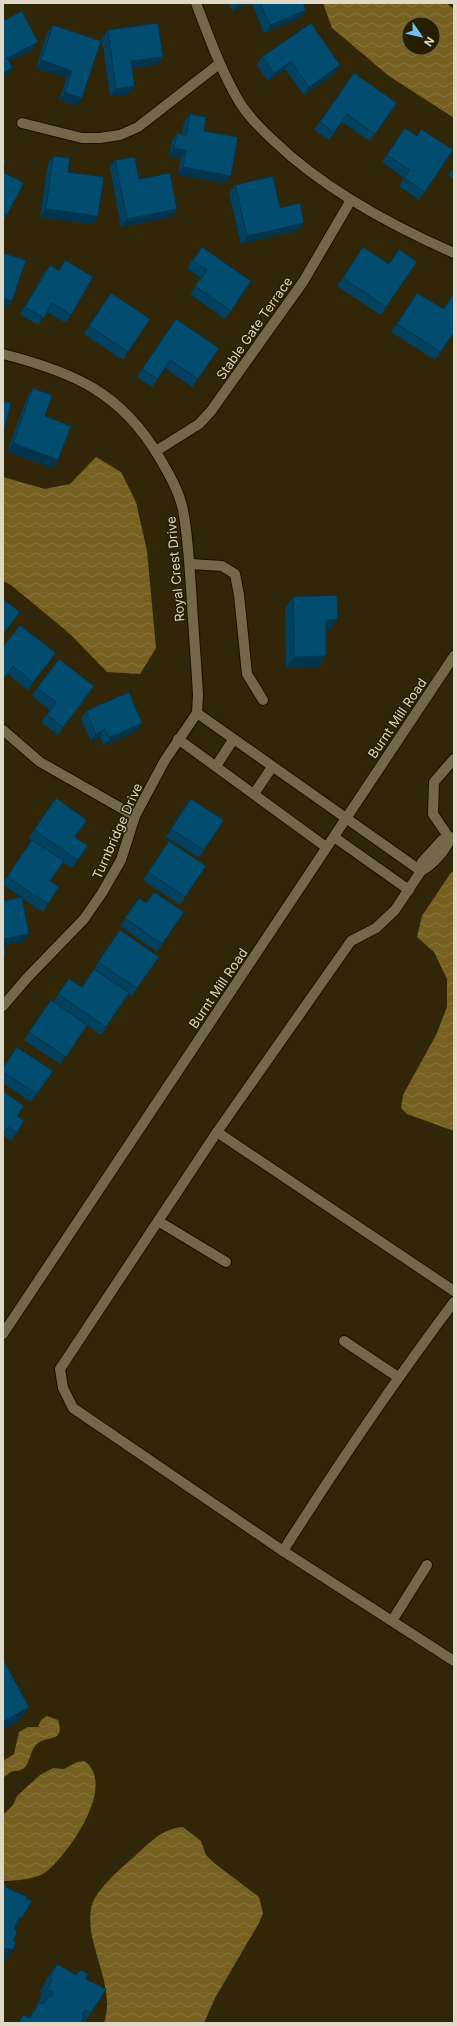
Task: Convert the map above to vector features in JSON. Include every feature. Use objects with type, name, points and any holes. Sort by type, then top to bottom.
[{"type":"street","points":[[196,3],[219,64],[241,104],[259,127],[319,179],[351,200],[454,253]]},
{"type":"street","points":[[22,124],[82,138],[100,138],[120,135],[138,127],[219,64]]},
{"type":"street","name":"Stable Gate Terrace","points":[[156,451],[199,424],[211,411],[303,282],[351,200]]},
{"type":"street","name":"Royal Crest Drive","points":[[3,354],[60,370],[85,382],[109,398],[130,417],[149,438],[173,481],[182,508],[188,536],[198,694],[197,713]]},
{"type":"street","points":[[190,564],[222,566],[235,574],[239,595],[243,651],[247,674],[263,700]]},
{"type":"street","name":"Burnt Mill Road","points":[[3,1334],[454,656]]},
{"type":"street","points":[[197,713],[421,871]]},
{"type":"street","name":"Turnbridge Drive","points":[[3,1006],[27,978],[84,919],[102,893],[121,860],[136,816],[178,739],[197,713]]},
{"type":"street","points":[[3,730],[40,762],[136,816]]},
{"type":"street","points":[[178,739],[326,847]]},
{"type":"street","points":[[216,766],[234,740]]},
{"type":"street","points":[[454,759],[434,782],[433,814],[452,838],[442,840],[422,862],[421,871],[396,910],[376,928],[351,941],[217,1132],[60,1369],[63,1388],[73,1408],[283,1551],[454,1661]]},
{"type":"street","points":[[254,794],[272,767]]},
{"type":"street","points":[[334,836],[409,890]]},
{"type":"street","points":[[217,1132],[454,1291]]},
{"type":"street","points":[[158,1220],[226,1262]]},
{"type":"street","points":[[283,1551],[340,1461],[398,1377],[454,1302]]},
{"type":"street","points":[[344,1341],[398,1377]]},
{"type":"street","points":[[392,1621],[427,1565]]},
{"type":"water","points":[[323,3],[446,3],[454,9],[454,118],[389,76],[332,28]]},
{"type":"water","points":[[96,457],[121,472],[136,502],[147,551],[156,648],[140,674],[107,672],[70,634],[11,585],[3,581],[3,477],[45,489],[70,484]]},
{"type":"water","points":[[454,871],[454,1131],[407,1114],[401,1108],[403,1095],[436,1035],[447,1007],[447,979],[434,952],[417,937],[422,916],[450,874]]},
{"type":"water","points":[[47,1716],[58,1720],[60,1727],[58,1735],[35,1745],[25,1767],[22,1770],[11,1772],[3,1778],[3,1761],[14,1754],[19,1732],[28,1727],[38,1727],[41,1720]]},
{"type":"water","points":[[84,1761],[93,1772],[96,1785],[93,1801],[86,1818],[67,1849],[43,1874],[26,1879],[3,1881],[3,1815],[13,1805],[17,1796],[40,1775],[53,1768],[64,1769],[77,1762]]},
{"type":"water","points":[[183,1827],[201,1841],[206,1855],[214,1863],[259,1897],[263,1913],[259,1923],[215,1998],[204,2023],[104,2023],[107,2012],[107,1997],[92,1936],[90,1918],[93,1902],[108,1881],[151,1841],[169,1830]]},
{"type":"building","points":[[260,3],[303,3],[306,10],[270,25]]},
{"type":"building","points":[[22,11],[38,42],[7,58],[13,68],[3,73],[3,17],[5,20]]},
{"type":"building","points":[[158,23],[163,57],[131,61],[135,86],[116,89],[108,30]]},
{"type":"building","points":[[311,23],[340,65],[309,87],[291,61],[274,73],[262,57]]},
{"type":"building","points":[[53,25],[101,41],[82,98],[65,93],[72,71],[41,60]]},
{"type":"building","points":[[354,73],[397,103],[375,134],[347,114],[334,133],[320,122]]},
{"type":"building","points":[[190,114],[206,117],[204,131],[238,137],[231,176],[183,167],[186,150],[174,148],[177,133],[186,135]]},
{"type":"building","points":[[405,128],[417,136],[421,129],[453,150],[425,192],[404,178],[410,170],[387,155]]},
{"type":"building","points":[[53,156],[70,158],[68,172],[104,177],[98,216],[46,209]]},
{"type":"building","points":[[135,157],[139,179],[170,173],[177,209],[127,219],[115,160]]},
{"type":"building","points":[[3,172],[24,183],[7,215],[3,213]]},
{"type":"building","points":[[273,176],[280,208],[300,203],[304,223],[247,236],[235,185]]},
{"type":"building","points":[[202,247],[251,281],[231,311],[195,286],[207,270],[193,261]]},
{"type":"building","points":[[363,247],[389,264],[399,249],[417,262],[386,307],[343,278]]},
{"type":"building","points":[[3,253],[26,260],[12,301],[3,298]]},
{"type":"building","points":[[65,260],[93,277],[71,315],[52,303],[44,318],[25,307],[50,265],[59,271]]},
{"type":"building","points":[[111,293],[150,319],[128,352],[89,326]]},
{"type":"building","points":[[417,293],[444,309],[454,293],[454,332],[441,352],[397,324]]},
{"type":"building","points":[[176,319],[219,348],[198,379],[170,360],[158,379],[142,369]]},
{"type":"building","points":[[33,388],[52,395],[45,416],[71,426],[58,460],[13,443]]},
{"type":"building","points":[[3,401],[11,403],[3,434]]},
{"type":"building","points":[[337,595],[338,619],[326,620],[326,656],[294,657],[293,597]]},
{"type":"building","points":[[3,599],[20,612],[3,634]]},
{"type":"building","points":[[20,625],[56,653],[33,682],[13,666],[5,677],[3,675],[3,647]]},
{"type":"building","points":[[59,659],[94,686],[63,727],[47,715],[56,702],[37,688]]},
{"type":"building","points":[[129,692],[142,723],[109,738],[105,729],[96,734],[86,711]]},
{"type":"building","points":[[56,798],[87,820],[75,837],[88,846],[78,860],[34,830]]},
{"type":"building","points":[[191,799],[224,820],[204,850],[171,829]]},
{"type":"building","points":[[32,840],[64,861],[50,881],[59,887],[48,904],[7,877]]},
{"type":"building","points":[[169,841],[206,866],[185,897],[148,872]]},
{"type":"building","points":[[154,892],[184,912],[162,944],[125,918],[139,898],[146,903]]},
{"type":"building","points":[[22,897],[29,934],[3,939],[3,901]]},
{"type":"building","points":[[120,930],[159,957],[137,988],[98,962]]},
{"type":"building","points":[[3,940],[6,954],[3,954]]},
{"type":"building","points":[[94,969],[129,993],[106,1027],[58,994],[69,979],[82,987]]},
{"type":"building","points":[[51,1000],[87,1025],[66,1057],[29,1032]]},
{"type":"building","points":[[17,1047],[53,1071],[37,1094],[3,1072],[3,1068]]},
{"type":"building","points":[[3,1091],[24,1106],[17,1116],[24,1121],[17,1133],[8,1127],[3,1134]]},
{"type":"building","points":[[3,1659],[29,1707],[3,1722]]},
{"type":"building","points":[[3,1883],[6,1884],[5,1887],[26,1896],[27,1899],[32,1901],[22,1918],[19,1917],[14,1929],[17,1932],[13,1941],[16,1942],[13,1950],[6,1948],[5,1950],[3,1949]]},
{"type":"building","points":[[57,1964],[76,1975],[81,1970],[88,1974],[86,1979],[106,1989],[91,2013],[85,2010],[82,2014],[84,2016],[81,2023],[19,2022],[23,2015],[30,2018],[39,2002],[44,2004],[48,1997],[51,1997],[53,1992],[47,1990],[52,1980],[50,1978]]}]
